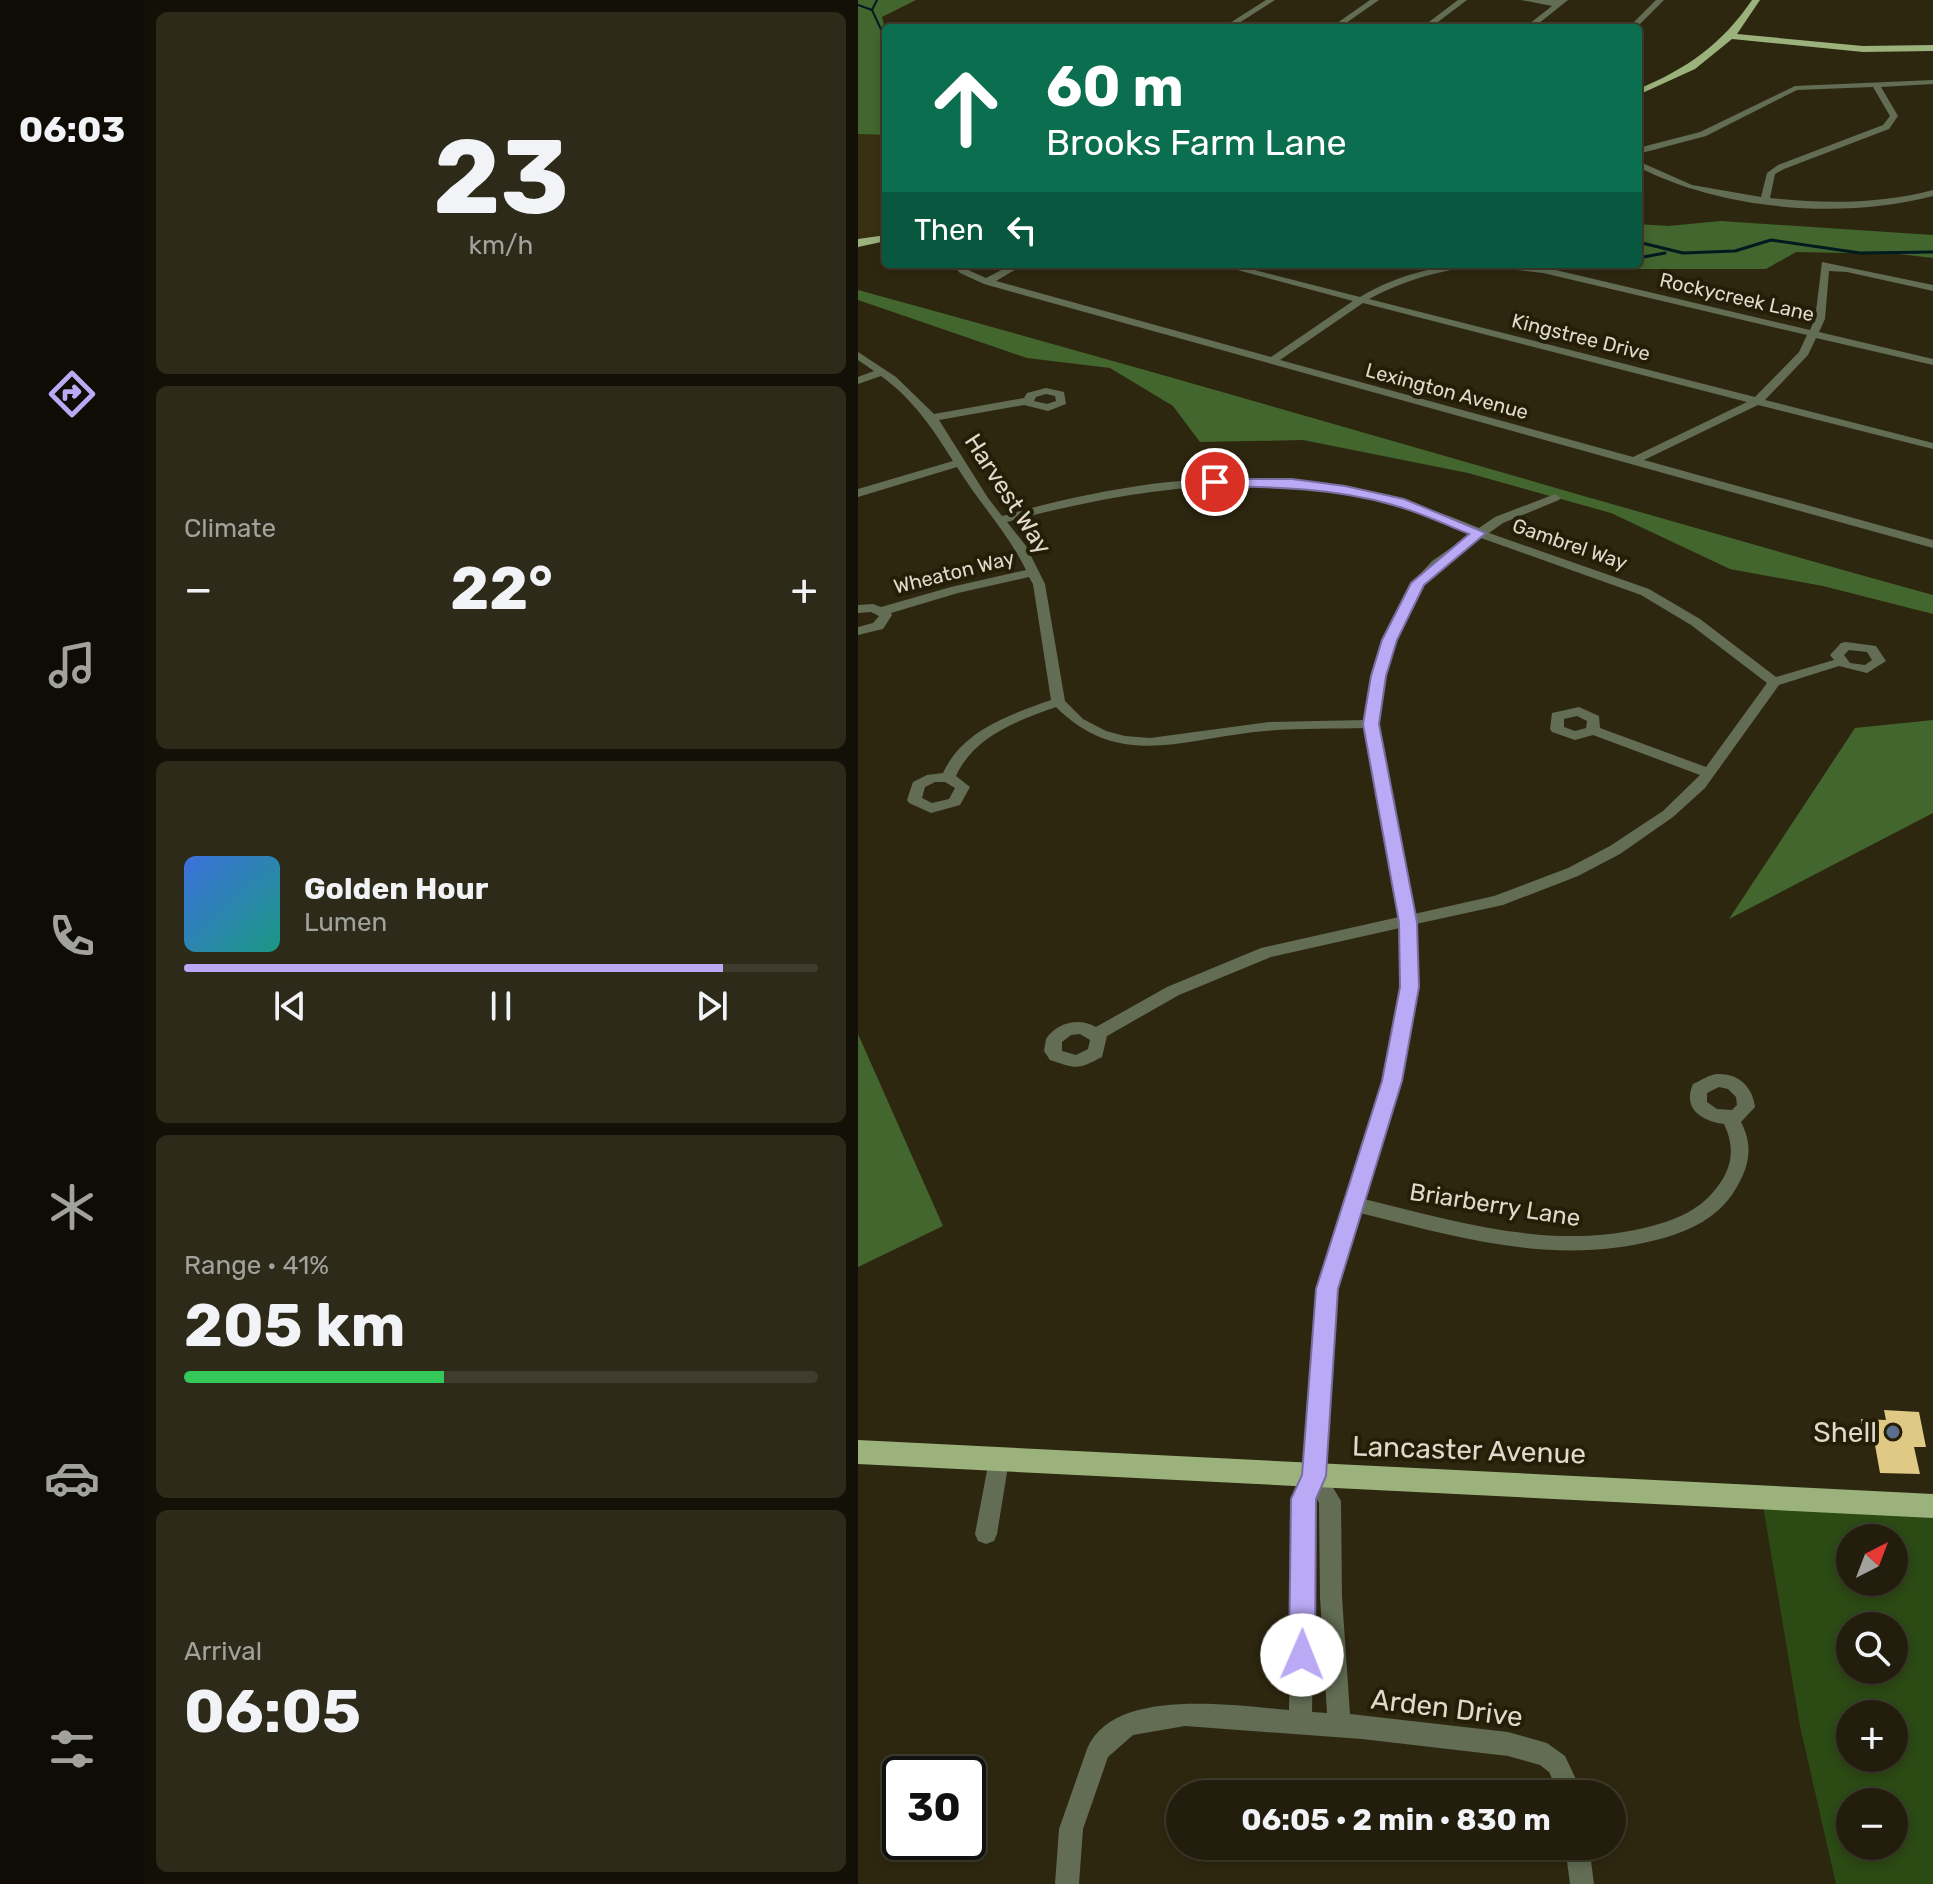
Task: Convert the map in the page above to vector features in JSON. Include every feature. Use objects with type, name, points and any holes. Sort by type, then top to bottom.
[{"type":"main road","points":[[1642,90],[1695,67],[1732,36],[1756,0]]},
{"type":"main road","points":[[1732,36],[1863,49],[1933,48]]},
{"type":"main road","points":[[858,243],[882,239]]},
{"type":"main road","name":"Lancaster Avenue","points":[[858,1452],[1933,1506]]},
{"type":"street","points":[[1232,24],[1271,0]]},
{"type":"street","points":[[1340,24],[1375,0]]},
{"type":"street","points":[[1430,24],[1463,0]]},
{"type":"street","points":[[1525,0],[1560,2]]},
{"type":"street","points":[[1636,24],[1660,0]]},
{"type":"street","points":[[1533,24],[1560,2]]},
{"type":"street","points":[[1642,150],[1703,134],[1795,88],[1933,82]]},
{"type":"street","points":[[1765,199],[1771,173],[1781,167],[1886,127],[1894,116],[1875,83]]},
{"type":"street","points":[[1642,166],[1687,186],[1765,199],[1867,206],[1898,203],[1933,193]]},
{"type":"street","points":[[1634,461],[1757,401],[1804,353],[1820,319],[1824,266],[1933,288]]},
{"type":"street","name":"Lexington Avenue","points":[[960,268],[987,282],[1933,544]]},
{"type":"street","points":[[987,282],[1013,268]]},
{"type":"street","name":"Kingstree Drive","points":[[1236,268],[1933,446]]},
{"type":"street","name":"Rockycreek Lane","points":[[1272,361],[1360,299],[1403,276],[1429,270],[1464,268]]},
{"type":"street","name":"Rockycreek Lane","points":[[1530,268],[1933,362]]},
{"type":"street","name":"Harvest Way","points":[[858,355],[932,418],[983,500],[1002,520],[1034,572],[1045,612],[1058,702]]},
{"type":"street","points":[[858,381],[881,372]]},
{"type":"street","points":[[932,418],[1027,401]]},
{"type":"street","points":[[858,493],[960,463]]},
{"type":"street","name":"Gambrel Way","points":[[1002,520],[1111,492],[1239,481],[1345,490],[1399,502],[1645,592],[1688,617],[1774,682]]},
{"type":"street","points":[[1300,1723],[1304,1499],[1314,1476],[1327,1289],[1398,1050],[1410,987],[1408,922],[1371,724],[1379,676],[1389,640],[1418,583],[1462,543],[1499,520],[1555,498]]},
{"type":"street","name":"Wheaton Way","points":[[858,609],[883,611],[1034,572]]},
{"type":"street","name":"Wheaton Way","points":[[858,631],[883,623],[883,611]]},
{"type":"street","points":[[1097,1034],[1173,991],[1267,952],[1497,901],[1573,872],[1615,850],[1668,814],[1708,773],[1774,682],[1840,662]]},
{"type":"street","points":[[948,777],[951,766],[976,740],[1018,717],[1058,702],[1069,716],[1091,732],[1129,742],[1163,744],[1278,726],[1371,724]]},
{"type":"street","points":[[1593,730],[1708,773]]},
{"type":"street","name":"Briarberry Lane","points":[[1354,1204],[1555,1245],[1594,1245],[1643,1238],[1690,1221],[1719,1202],[1742,1163],[1738,1133],[1730,1118]]},
{"type":"street","points":[[986,1534],[999,1460]]},
{"type":"street","points":[[1314,1476],[1330,1501],[1331,1597],[1339,1726]]},
{"type":"street","name":"Arden Drive","points":[[1067,1884],[1071,1829],[1099,1749],[1128,1724],[1185,1714],[1339,1726],[1534,1749],[1557,1764],[1564,1780]]},
{"type":"street","points":[[1579,1860],[1582,1884]]},
{"type":"shaded area","points":[[858,134],[882,135],[882,235],[858,239]]},
{"type":"green space","points":[[858,0],[916,0],[882,17],[882,135],[858,134]]},
{"type":"green space","points":[[1721,221],[1933,235],[1933,258],[1899,254],[1796,252],[1766,269],[1594,268],[1642,268],[1642,224],[1668,226]]},
{"type":"green space","points":[[858,290],[1933,595],[1933,614],[1823,586],[1730,569],[1611,513],[1468,473],[1303,440],[1200,442],[1173,406],[1110,368],[1027,358],[858,300]]},
{"type":"green space","points":[[1933,720],[1933,813],[1729,919],[1855,728]]},
{"type":"green space","points":[[858,1034],[943,1226],[858,1267]]},
{"type":"green space","points":[[1763,1506],[1933,1515],[1933,1884],[1836,1884],[1800,1726]]},
{"type":"building","name":"Shell","points":[[1884,1410],[1919,1412],[1926,1447],[1914,1447],[1920,1474],[1880,1473],[1875,1445],[1865,1445],[1861,1419],[1886,1420]]},
{"type":"waterway","points":[[872,10],[877,0]]},
{"type":"waterway","points":[[858,5],[872,10]]},
{"type":"waterway","points":[[872,10],[882,31]]},
{"type":"waterway","points":[[1642,243],[1683,253],[1735,251],[1771,240],[1860,253],[1933,252]]},
{"type":"waterway","points":[[1642,257],[1665,253]]},
{"type":"place","name":"Shell","points":[[1893,1432]]},
{"type":"route","points":[[1215,482],[1292,483],[1345,490],[1399,502],[1480,533],[1462,543],[1418,583],[1389,640],[1371,724],[1408,922],[1410,987],[1392,1081],[1327,1289],[1314,1476],[1304,1499],[1302,1655]]}]
